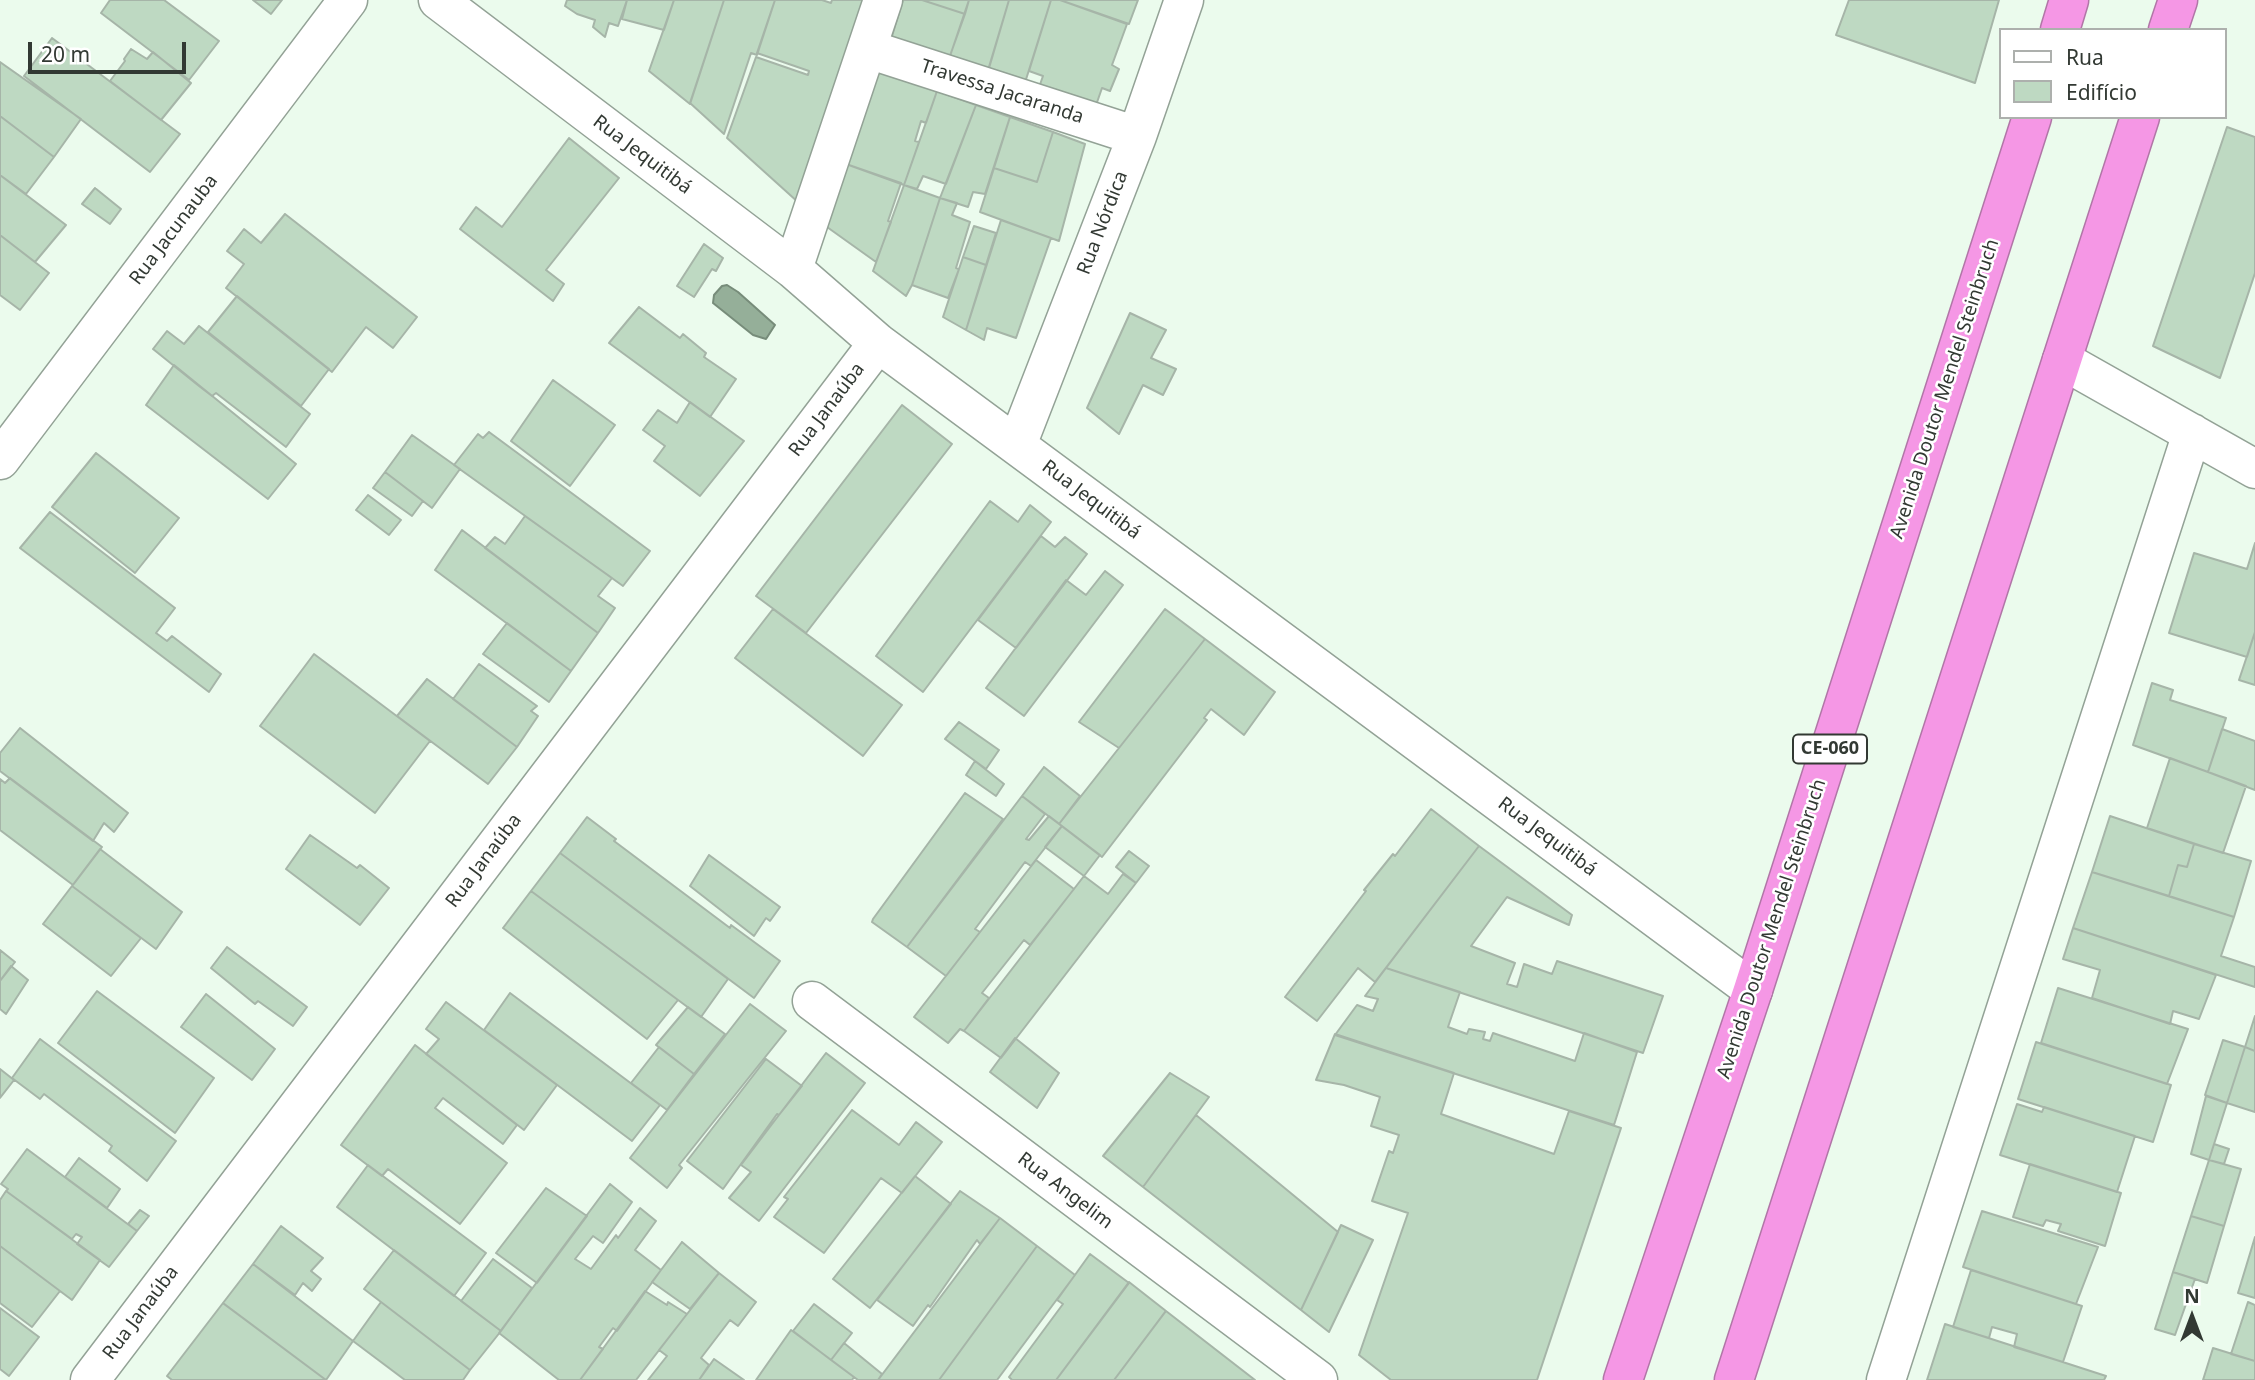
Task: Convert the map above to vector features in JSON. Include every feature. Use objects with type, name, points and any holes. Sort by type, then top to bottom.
[{"type":"highway","points":[[2061,28],[2069,0]]},
{"type":"highway","points":[[2169,28],[2178,0]]},
{"type":"highway","name":"Avenida Doutor Mendel Steinbruch","points":[[1623,1380],[1753,990],[2031,119]]},
{"type":"highway","points":[[1734,1380],[2139,119]]},
{"type":"street","name":"Rua Jacunauba","points":[[0,460],[348,0]]},
{"type":"street","name":"Rua Jequitibá","points":[[438,0],[793,269],[878,343],[1753,990]]},
{"type":"street","points":[[793,269],[883,0]]},
{"type":"street","name":"Rua Nórdica","points":[[1017,445],[1137,136],[1184,0]]},
{"type":"street","name":"Travessa Jacaranda","points":[[868,48],[1137,136]]},
{"type":"street","name":"Rua Janaúba","points":[[90,1380],[878,343]]},
{"type":"street","points":[[2062,360],[2255,469]]},
{"type":"street","points":[[1886,1380],[2192,433]]},
{"type":"street","name":"Rua Angelim","points":[[812,1001],[1318,1380]]},
{"type":"shaded area","points":[[727,285],[775,325],[766,339],[753,335],[713,303],[714,295],[722,286]]},
{"type":"building","points":[[110,0],[164,0],[219,41],[189,80],[101,13]]},
{"type":"building","points":[[253,0],[282,0],[271,14]]},
{"type":"building","points":[[567,0],[627,0],[618,26],[609,23],[605,37],[593,27],[595,20],[577,14],[565,6]]},
{"type":"building","points":[[627,0],[674,0],[664,30],[622,19]]},
{"type":"building","points":[[674,0],[724,0],[690,104],[649,71]]},
{"type":"building","points":[[724,0],[775,0],[757,55],[751,53],[724,134],[690,103]]},
{"type":"building","points":[[775,0],[822,0],[831,3],[832,0],[869,0],[799,203],[727,138],[756,57],[808,75],[809,71],[757,53]]},
{"type":"building","points":[[903,0],[922,0],[965,14],[947,64],[889,46]]},
{"type":"building","points":[[922,0],[969,0],[965,14]]},
{"type":"building","points":[[969,0],[1009,0],[987,75],[948,62]]},
{"type":"building","points":[[1009,0],[1051,0],[1023,89],[986,77]]},
{"type":"building","points":[[1051,0],[1060,0],[1127,24],[1112,65],[1119,69],[1110,91],[1102,88],[1094,111],[1037,93],[1043,76],[1029,71]]},
{"type":"building","points":[[1060,0],[1138,0],[1129,24]]},
{"type":"building","points":[[1849,0],[1999,0],[1975,83],[1836,35]]},
{"type":"building","points":[[52,38],[180,134],[150,172],[24,76]]},
{"type":"building","points":[[131,49],[147,59],[153,52],[191,83],[161,120],[110,81]]},
{"type":"building","points":[[0,62],[81,119],[54,157],[0,116]]},
{"type":"building","points":[[867,67],[937,91],[926,123],[921,121],[915,141],[919,142],[904,185],[846,164]]},
{"type":"building","points":[[937,91],[976,105],[946,184],[923,176],[917,189],[904,185]]},
{"type":"building","points":[[976,105],[1010,117],[985,194],[973,192],[968,207],[940,198]]},
{"type":"building","points":[[0,116],[54,157],[26,194],[0,175]]},
{"type":"building","points":[[1010,117],[1053,132],[1037,182],[994,168]]},
{"type":"building","points":[[2227,127],[2255,137],[2255,273],[2220,378],[2153,346]]},
{"type":"building","points":[[1053,132],[1085,144],[1059,241],[980,212],[994,168],[1037,182]]},
{"type":"building","points":[[569,138],[619,178],[546,270],[564,284],[553,301],[460,229],[476,207],[502,227]]},
{"type":"building","points":[[846,164],[901,183],[888,221],[891,222],[876,262],[827,227]]},
{"type":"building","points":[[0,175],[66,225],[35,262],[0,235]]},
{"type":"building","points":[[904,185],[940,198],[906,296],[873,271]]},
{"type":"building","points":[[95,188],[121,209],[110,224],[82,204]]},
{"type":"building","points":[[940,198],[957,203],[952,215],[970,222],[956,268],[959,269],[948,298],[912,285]]},
{"type":"building","points":[[285,214],[417,317],[393,348],[366,327],[332,372],[226,288],[244,264],[227,251],[244,229],[261,243]]},
{"type":"building","points":[[1001,220],[1051,238],[1016,338],[987,328],[984,340],[966,330]]},
{"type":"building","points":[[974,226],[996,233],[986,265],[963,257]]},
{"type":"building","points":[[0,235],[49,273],[20,310],[0,295]]},
{"type":"building","points":[[704,244],[723,258],[716,271],[712,269],[694,297],[677,286]]},
{"type":"building","points":[[963,257],[986,265],[966,330],[943,317]]},
{"type":"building","points":[[237,296],[329,369],[301,406],[208,332]]},
{"type":"building","points":[[639,307],[680,338],[683,334],[706,353],[704,357],[736,379],[710,417],[609,343]]},
{"type":"building","points":[[1130,313],[1166,330],[1151,358],[1176,369],[1163,395],[1143,385],[1119,434],[1087,408]]},
{"type":"building","points":[[199,326],[310,414],[286,447],[216,393],[212,396],[153,349],[167,331],[184,344]]},
{"type":"building","points":[[174,365],[296,464],[268,499],[146,405]]},
{"type":"building","points":[[553,380],[615,425],[570,486],[511,441]]},
{"type":"building","points":[[690,402],[744,441],[700,496],[654,461],[665,446],[643,430],[658,410],[677,423]]},
{"type":"building","points":[[902,405],[952,444],[806,633],[756,596]]},
{"type":"building","points":[[489,432],[650,551],[623,586],[454,465],[478,434],[483,438]]},
{"type":"building","points":[[412,435],[460,469],[432,508],[385,472]]},
{"type":"building","points":[[96,453],[179,518],[135,573],[52,507]]},
{"type":"building","points":[[385,472],[423,501],[412,516],[373,488]]},
{"type":"building","points":[[368,495],[401,520],[389,535],[356,510]]},
{"type":"building","points":[[990,501],[1018,522],[1030,505],[1051,522],[923,692],[876,656]]},
{"type":"building","points":[[50,512],[175,608],[156,633],[167,641],[172,636],[221,674],[209,692],[20,548]]},
{"type":"building","points":[[525,516],[612,578],[598,596],[615,608],[598,633],[485,548],[495,537],[505,544]]},
{"type":"building","points":[[462,530],[598,633],[571,671],[435,570]]},
{"type":"building","points":[[1041,536],[1055,547],[1065,537],[1087,554],[1016,648],[978,620]]},
{"type":"building","points":[[2255,543],[2255,632],[2247,657],[2169,633],[2194,553],[2247,569]]},
{"type":"building","points":[[1105,571],[1123,585],[1024,716],[986,688],[1066,580],[1086,595]]},
{"type":"building","points":[[773,609],[902,705],[863,756],[735,658]]},
{"type":"building","points":[[1165,609],[1205,639],[1119,748],[1079,722]]},
{"type":"building","points":[[507,623],[571,671],[549,702],[483,654]]},
{"type":"building","points":[[2255,632],[2255,685],[2239,680]]},
{"type":"building","points":[[1205,639],[1275,692],[1244,735],[1211,709],[1204,718],[1207,720],[1102,857],[1059,824]]},
{"type":"building","points":[[314,654],[430,741],[375,813],[260,726]]},
{"type":"building","points":[[479,664],[537,706],[531,711],[538,716],[517,747],[453,699]]},
{"type":"building","points":[[427,679],[517,747],[488,784],[397,716]]},
{"type":"building","points":[[2152,683],[2173,690],[2170,700],[2226,718],[2208,772],[2133,745]]},
{"type":"building","points":[[959,722],[999,750],[986,769],[945,739]]},
{"type":"building","points":[[20,728],[128,813],[114,832],[104,823],[93,841],[0,771],[0,753]]},
{"type":"building","points":[[2222,729],[2255,741],[2255,790],[2208,772]]},
{"type":"building","points":[[2170,758],[2246,786],[2223,853],[2147,828]]},
{"type":"building","points":[[975,761],[1004,784],[996,796],[966,775]]},
{"type":"building","points":[[1044,767],[1080,796],[1059,824],[1022,796]]},
{"type":"building","points":[[10,778],[102,847],[73,885],[0,830],[0,779],[5,783]]},
{"type":"building","points":[[965,793],[1003,819],[907,947],[872,922],[873,919]]},
{"type":"building","points":[[1022,796],[1045,814],[1026,839],[1029,840],[1049,816],[1062,826],[1031,866],[1025,862],[975,929],[980,932],[946,976],[907,947]]},
{"type":"building","points":[[1431,809],[1479,846],[1375,982],[1358,968],[1317,1021],[1285,997],[1366,891],[1364,890],[1393,854],[1395,856]]},
{"type":"building","points":[[2110,816],[2194,844],[2187,867],[2178,865],[2169,896],[2092,872]]},
{"type":"building","points":[[587,817],[616,839],[614,841],[730,928],[731,925],[780,961],[754,998],[560,853]]},
{"type":"building","points":[[1062,826],[1100,855],[1084,876],[1045,847]]},
{"type":"building","points":[[310,835],[357,868],[360,865],[389,888],[360,925],[286,869]]},
{"type":"building","points":[[2194,844],[2251,861],[2234,917],[2169,896],[2178,865],[2187,867]]},
{"type":"building","points":[[1479,846],[1572,915],[1569,925],[1507,897],[1471,946],[1515,963],[1507,984],[1517,987],[1524,964],[1552,974],[1557,961],[1663,996],[1643,1053],[1386,968]]},
{"type":"building","points":[[100,849],[182,912],[156,949],[72,886]]},
{"type":"building","points":[[1129,851],[1149,866],[1136,883],[1116,867]]},
{"type":"building","points":[[560,853],[728,979],[701,1017],[531,891]]},
{"type":"building","points":[[709,855],[780,907],[770,921],[766,918],[754,936],[690,886]]},
{"type":"building","points":[[1036,860],[1074,889],[1030,945],[1024,940],[982,993],[989,998],[964,1031],[960,1029],[948,1043],[914,1017]]},
{"type":"building","points":[[2092,872],[2234,917],[2221,956],[2255,967],[2255,987],[2073,928]]},
{"type":"building","points":[[1123,874],[1136,883],[1001,1058],[964,1031],[1084,876],[1108,894]]},
{"type":"building","points":[[72,886],[141,938],[111,976],[43,924]]},
{"type":"building","points":[[531,891],[678,1000],[647,1039],[503,928]]},
{"type":"building","points":[[2073,928],[2216,975],[2199,1019],[2173,1011],[2170,1024],[2092,998],[2100,970],[2063,959]]},
{"type":"building","points":[[227,947],[307,1007],[293,1026],[258,1001],[255,1004],[211,968]]},
{"type":"building","points":[[0,950],[15,962],[0,981]]},
{"type":"building","points":[[11,966],[28,980],[6,1014],[0,1009],[0,981]]},
{"type":"building","points":[[1386,968],[1460,992],[1448,1027],[1467,1034],[1469,1029],[1485,1032],[1483,1039],[1490,1041],[1493,1033],[1575,1061],[1584,1033],[1637,1052],[1614,1125],[1335,1035],[1357,1005],[1373,1011],[1378,999],[1365,996]]},
{"type":"building","points":[[2058,988],[2188,1029],[2167,1084],[2041,1043]]},
{"type":"building","points":[[97,991],[214,1078],[175,1133],[58,1043]]},
{"type":"building","points":[[510,993],[660,1105],[632,1141],[484,1030]]},
{"type":"building","points":[[206,994],[275,1049],[252,1080],[181,1027]]},
{"type":"building","points":[[446,1002],[557,1085],[524,1130],[426,1054],[439,1039],[426,1029]]},
{"type":"building","points":[[750,1004],[786,1031],[679,1165],[682,1168],[667,1188],[630,1158]]},
{"type":"building","points":[[688,1007],[725,1034],[694,1074],[656,1045]]},
{"type":"building","points":[[2255,1016],[2255,1051],[2245,1047]]},
{"type":"building","points":[[1335,1034],[1454,1073],[1441,1114],[1554,1154],[1569,1111],[1621,1128],[1537,1380],[1391,1380],[1359,1355],[1408,1213],[1372,1201],[1389,1151],[1393,1153],[1399,1135],[1371,1126],[1380,1097],[1344,1085],[1316,1080]]},
{"type":"building","points":[[1015,1038],[1059,1073],[1037,1108],[990,1072]]},
{"type":"building","points":[[40,1039],[176,1141],[147,1181],[109,1151],[112,1146],[44,1094],[40,1099],[12,1078]]},
{"type":"building","points":[[2223,1040],[2245,1047],[2227,1103],[2205,1095]]},
{"type":"building","points":[[2036,1042],[2171,1085],[2153,1142],[2018,1099]]},
{"type":"building","points":[[415,1045],[517,1125],[503,1144],[443,1098],[435,1108],[507,1163],[460,1224],[388,1169],[382,1176],[341,1145]]},
{"type":"building","points":[[659,1047],[694,1074],[667,1110],[631,1083]]},
{"type":"building","points":[[2245,1047],[2255,1051],[2255,1112],[2227,1103]]},
{"type":"building","points":[[826,1053],[865,1083],[759,1221],[729,1198],[751,1172],[741,1165]]},
{"type":"building","points":[[766,1059],[802,1086],[779,1115],[777,1114],[723,1189],[687,1161]]},
{"type":"building","points":[[0,1069],[14,1080],[0,1098]]},
{"type":"building","points":[[1170,1073],[1209,1097],[1143,1187],[1103,1156]]},
{"type":"building","points":[[2206,1096],[2227,1103],[2209,1160],[2191,1154]]},
{"type":"building","points":[[2017,1104],[2042,1112],[2044,1107],[2135,1136],[2117,1192],[2000,1155]]},
{"type":"building","points":[[852,1110],[899,1145],[916,1122],[942,1142],[902,1193],[881,1178],[824,1253],[774,1217],[788,1199],[784,1197]]},
{"type":"building","points":[[1196,1115],[1338,1232],[1301,1310],[1143,1187]]},
{"type":"building","points":[[2214,1144],[2229,1149],[2224,1164],[2209,1160]]},
{"type":"building","points":[[27,1149],[137,1231],[109,1267],[77,1244],[82,1237],[76,1234],[72,1239],[6,1191],[8,1189],[1,1184]]},
{"type":"building","points":[[79,1158],[120,1189],[107,1208],[65,1177]]},
{"type":"building","points":[[2209,1160],[2241,1169],[2224,1226],[2191,1216]]},
{"type":"building","points":[[2030,1164],[2121,1193],[2105,1246],[2058,1231],[2061,1224],[2046,1220],[2043,1226],[2013,1217]]},
{"type":"building","points":[[368,1165],[486,1253],[454,1296],[337,1207]]},
{"type":"building","points":[[915,1176],[951,1204],[870,1308],[833,1279]]},
{"type":"building","points":[[610,1184],[632,1202],[603,1243],[593,1236],[575,1259],[591,1269],[640,1208],[656,1221],[635,1250],[661,1270],[617,1331],[613,1328],[599,1347],[603,1349],[580,1380],[559,1380],[499,1333]]},
{"type":"building","points":[[546,1188],[587,1216],[537,1283],[496,1253]]},
{"type":"building","points":[[6,1191],[100,1260],[72,1300],[0,1246],[0,1200]]},
{"type":"building","points":[[960,1191],[1000,1218],[980,1244],[977,1240],[930,1307],[928,1305],[913,1326],[877,1300]]},
{"type":"building","points":[[140,1210],[149,1216],[137,1231],[128,1224]]},
{"type":"building","points":[[1982,1211],[2098,1247],[2076,1304],[1963,1267]]},
{"type":"building","points":[[2191,1216],[2224,1226],[2207,1283],[2173,1272]]},
{"type":"building","points":[[1000,1218],[1037,1246],[939,1380],[878,1380]]},
{"type":"building","points":[[1341,1225],[1373,1240],[1329,1332],[1301,1310]]},
{"type":"building","points":[[281,1226],[323,1258],[311,1271],[321,1279],[312,1291],[303,1283],[295,1295],[253,1264]]},
{"type":"building","points":[[2255,1237],[2255,1298],[2238,1293]]},
{"type":"building","points":[[682,1242],[719,1273],[690,1309],[652,1282]]},
{"type":"building","points":[[0,1246],[60,1291],[32,1327],[0,1303]]},
{"type":"building","points":[[1037,1246],[1075,1275],[997,1380],[939,1380]]},
{"type":"building","points":[[394,1250],[501,1331],[470,1370],[364,1289]]},
{"type":"building","points":[[1090,1254],[1129,1283],[1056,1380],[1012,1380],[1009,1377],[1063,1304],[1057,1300]]},
{"type":"building","points":[[493,1259],[532,1288],[501,1331],[461,1301]]},
{"type":"building","points":[[253,1264],[353,1341],[326,1380],[223,1303]]},
{"type":"building","points":[[1971,1270],[2082,1306],[2063,1362],[2014,1347],[2017,1334],[1992,1327],[1989,1338],[1953,1327]]},
{"type":"building","points":[[2173,1272],[2195,1279],[2175,1335],[2155,1329]]},
{"type":"building","points":[[719,1273],[756,1302],[738,1326],[730,1320],[701,1358],[709,1365],[699,1380],[648,1380],[667,1356],[659,1350]]},
{"type":"building","points":[[1129,1282],[1166,1311],[1114,1380],[1056,1380]]},
{"type":"building","points":[[645,1291],[687,1314],[636,1380],[580,1380]]},
{"type":"building","points":[[381,1302],[470,1370],[463,1380],[405,1380],[353,1341]]},
{"type":"building","points":[[2248,1302],[2255,1305],[2255,1361],[2231,1354]]},
{"type":"building","points":[[223,1303],[326,1380],[172,1380],[167,1376]]},
{"type":"building","points":[[814,1304],[852,1333],[831,1360],[793,1331]]},
{"type":"building","points":[[0,1308],[39,1337],[9,1376],[0,1369]]},
{"type":"building","points":[[1166,1311],[1255,1380],[1114,1380]]},
{"type":"building","points":[[1945,1324],[2106,1376],[2104,1380],[1927,1380]]},
{"type":"building","points":[[791,1330],[854,1377],[852,1380],[756,1380]]},
{"type":"building","points":[[844,1343],[882,1374],[878,1380],[858,1380],[831,1360]]},
{"type":"building","points":[[2213,1348],[2255,1361],[2255,1380],[2203,1380]]},
{"type":"building","points":[[714,1359],[744,1380],[699,1380]]}]
